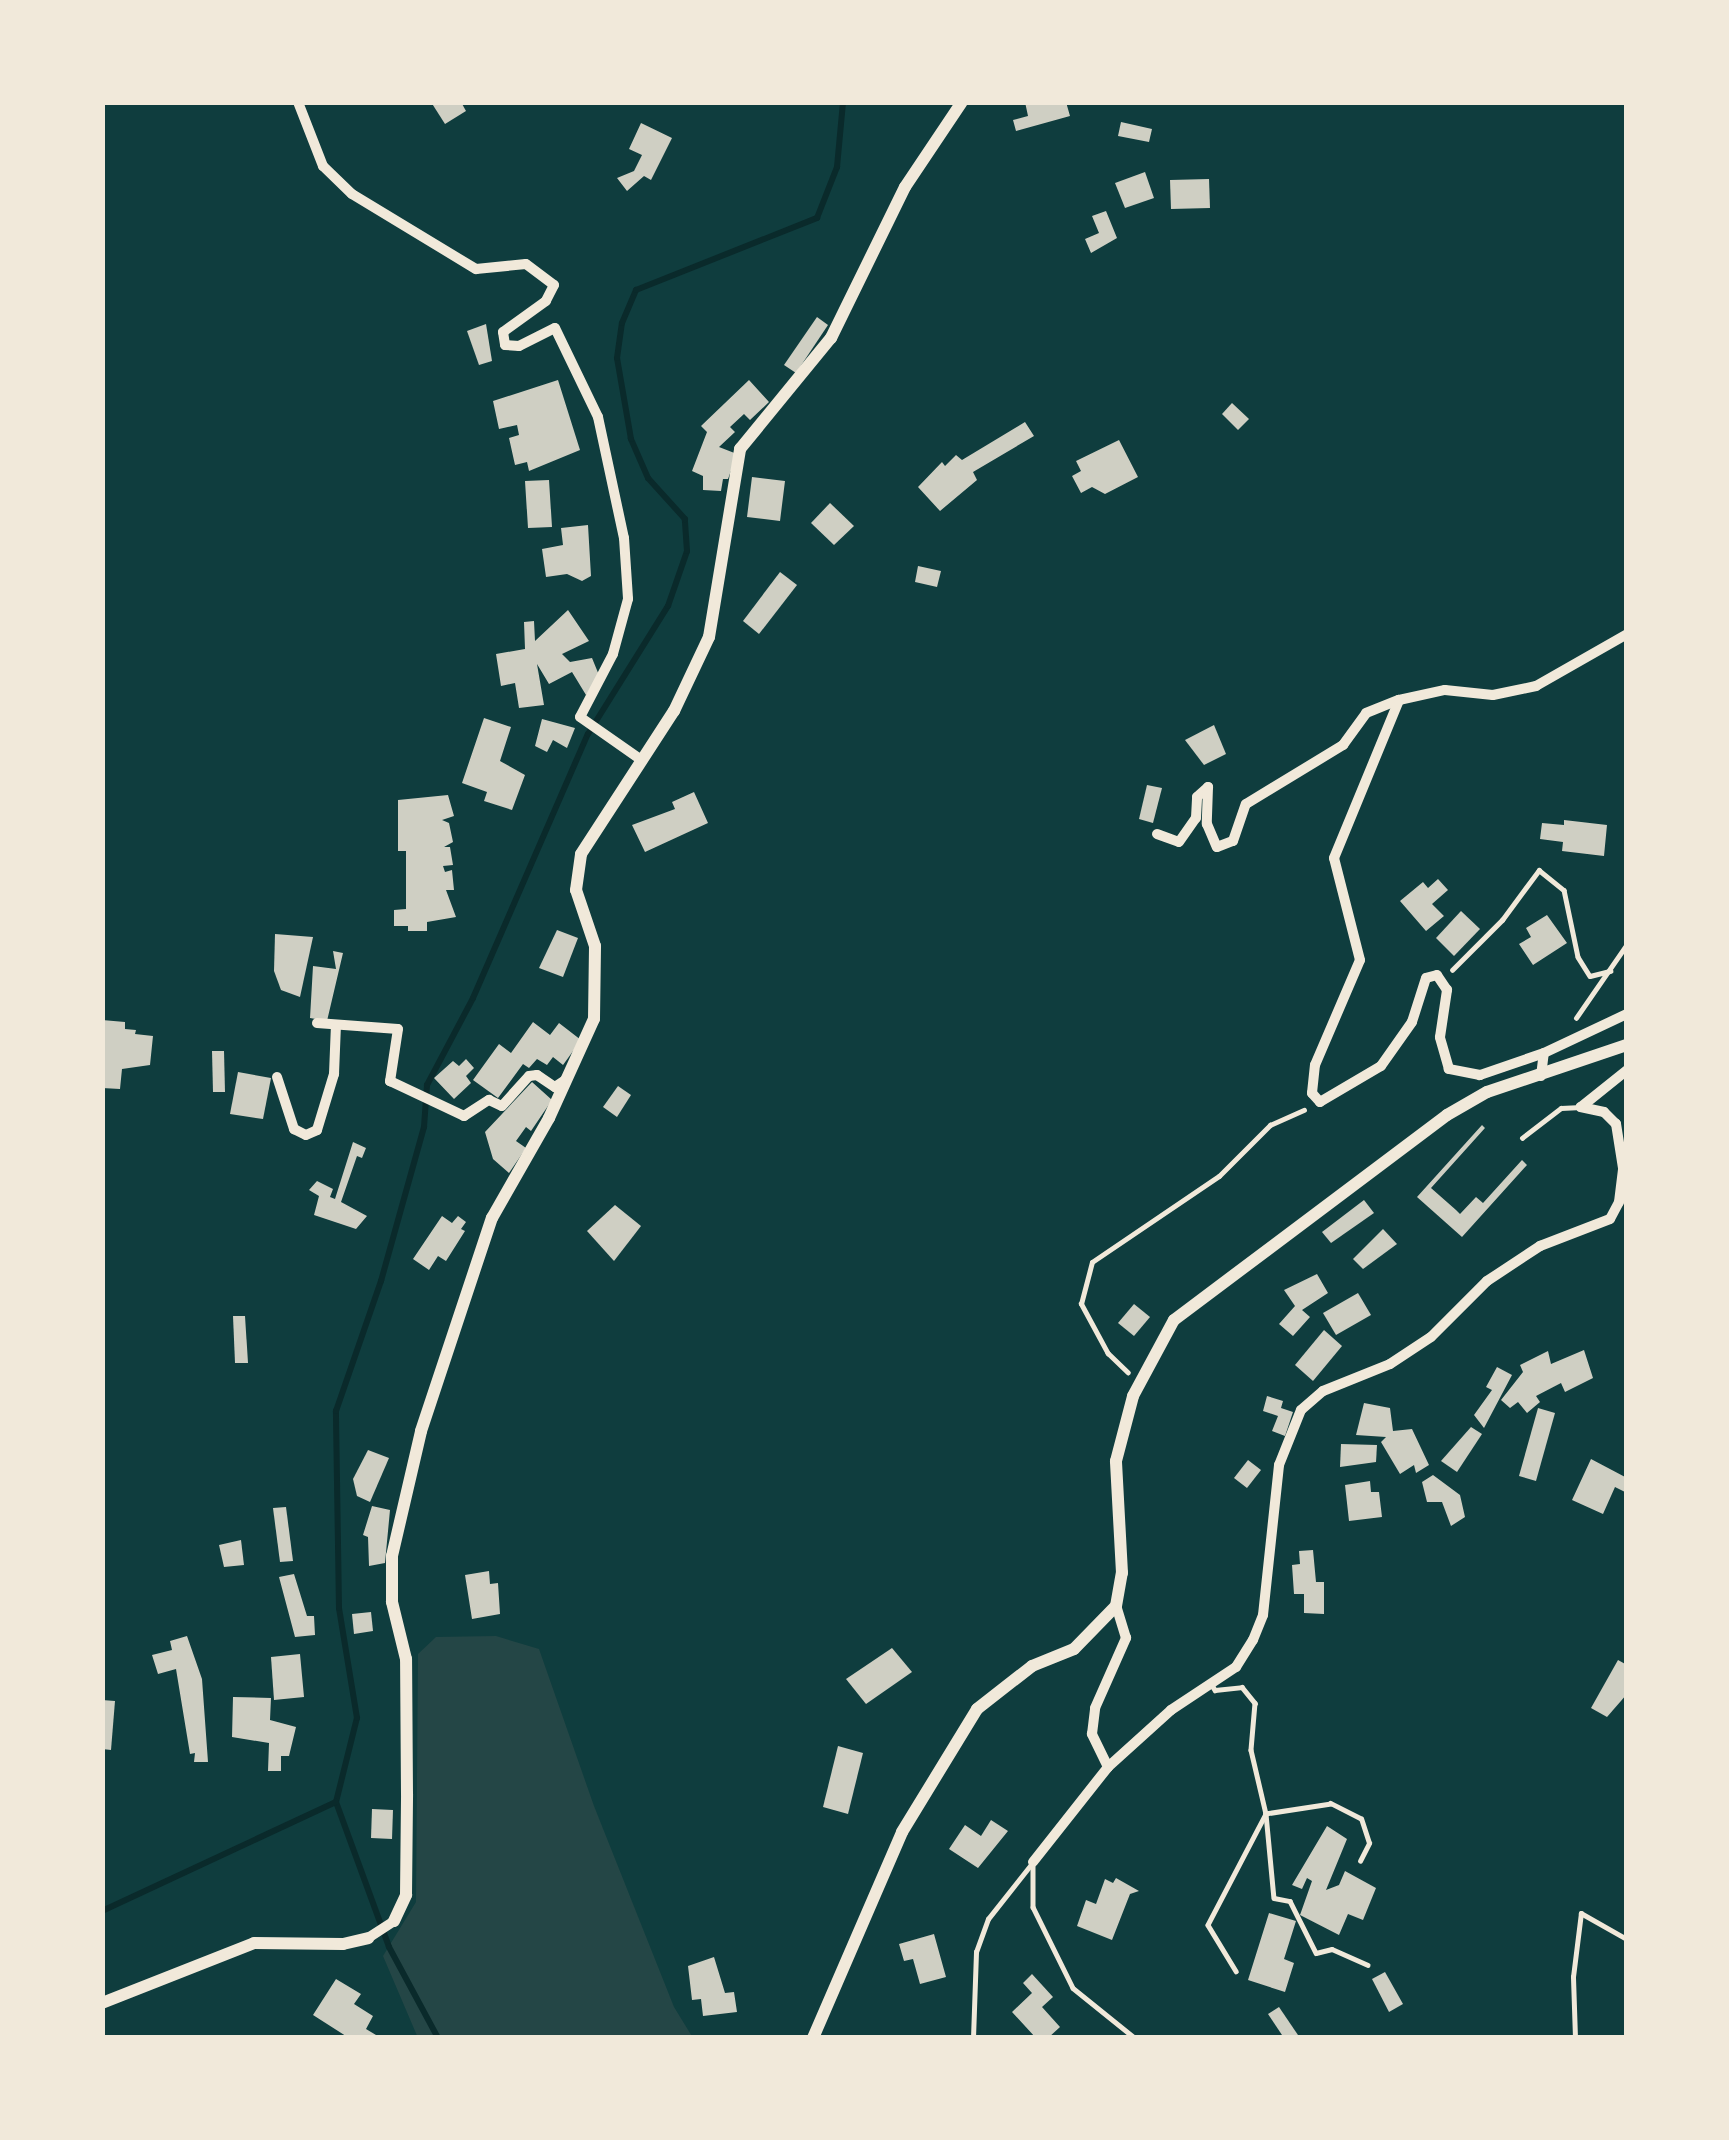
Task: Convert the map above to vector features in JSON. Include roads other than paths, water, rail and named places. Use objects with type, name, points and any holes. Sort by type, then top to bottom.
[{"type":"street","points":[[298,102],[323,166],[352,194],[476,269],[526,264],[554,285],[546,301],[503,332],[506,345],[519,346],[555,328],[598,417],[621,521],[628,599],[614,654],[580,717],[640,759]]},
{"type":"street","points":[[102,2003],[254,1943],[343,1944],[368,1938],[403,1910],[406,1659],[392,1602],[400,1516],[421,1431],[493,1218],[594,1019],[595,946],[576,890],[580,854],[674,711],[709,637],[740,449],[831,338],[905,187],[962,102]]},
{"type":"street","points":[[1157,834],[1179,842],[1196,818],[1197,797],[1208,787],[1208,824],[1217,847],[1233,841],[1246,804],[1343,746],[1366,713],[1445,690],[1493,695],[1536,686],[1627,634]]},
{"type":"street","points":[[1399,700],[1334,858],[1360,960],[1315,1065],[1312,1093],[1320,1102],[1381,1066],[1412,1022],[1426,979],[1437,975],[1448,990],[1440,1037],[1449,1069],[1480,1075],[1544,1053],[1627,1014]]},
{"type":"street","points":[[317,1023],[398,1029],[390,1081],[464,1116],[489,1100],[502,1106],[529,1076],[555,1087],[567,1079]]},
{"type":"street","points":[[277,1077],[286,1117],[294,1129],[306,1135],[317,1130],[334,1073],[336,1025]]},
{"type":"street","points":[[1108,1767],[1092,1734],[1096,1708],[1126,1638],[1116,1606],[1122,1573],[1116,1461],[1138,1384],[1174,1320],[1447,1115],[1487,1092],[1627,1045]]},
{"type":"street","points":[[1541,1076],[1544,1053]]},
{"type":"street","points":[[1581,1108],[1627,1070]]},
{"type":"street","points":[[1033,1862],[1108,1767],[1209,1680],[1236,1667],[1263,1615],[1279,1465],[1301,1410],[1323,1391],[1361,1378],[1431,1337],[1487,1281],[1540,1246],[1610,1219],[1619,1202],[1623,1168],[1616,1124],[1604,1112],[1581,1108]]},
{"type":"street","points":[[813,2038],[902,1832],[977,1709],[1032,1666],[1073,1648],[1116,1606]]},
{"type":"lane","points":[[1522,1138],[1561,1108],[1581,1108]]},
{"type":"lane","points":[[1209,1680],[1215,1690],[1242,1688],[1255,1703],[1251,1750],[1266,1814],[1274,1898],[1289,1901],[1316,1953],[1332,1949],[1368,1965]]},
{"type":"lane","points":[[1266,1814],[1331,1804],[1361,1819],[1370,1843],[1360,1861]]},
{"type":"lane","points":[[1236,1971],[1208,1925],[1266,1814]]},
{"type":"lane","points":[[973,2038],[976,1952],[988,1919],[1033,1862]]},
{"type":"lane","points":[[1033,1862],[1033,1907],[1073,1988],[1135,2038]]},
{"type":"waterway","points":[[336,1802],[357,1718],[339,1608],[336,1411],[381,1281],[424,1127],[427,1085],[473,998],[588,734],[668,606],[687,551],[685,519],[648,478],[631,439],[617,358],[622,323],[636,290],[817,218],[837,167],[843,102]]},
{"type":"waterway","points":[[336,1802],[389,1947],[438,2038]]},
{"type":"waterway","points":[[102,1911],[336,1802]]}]
